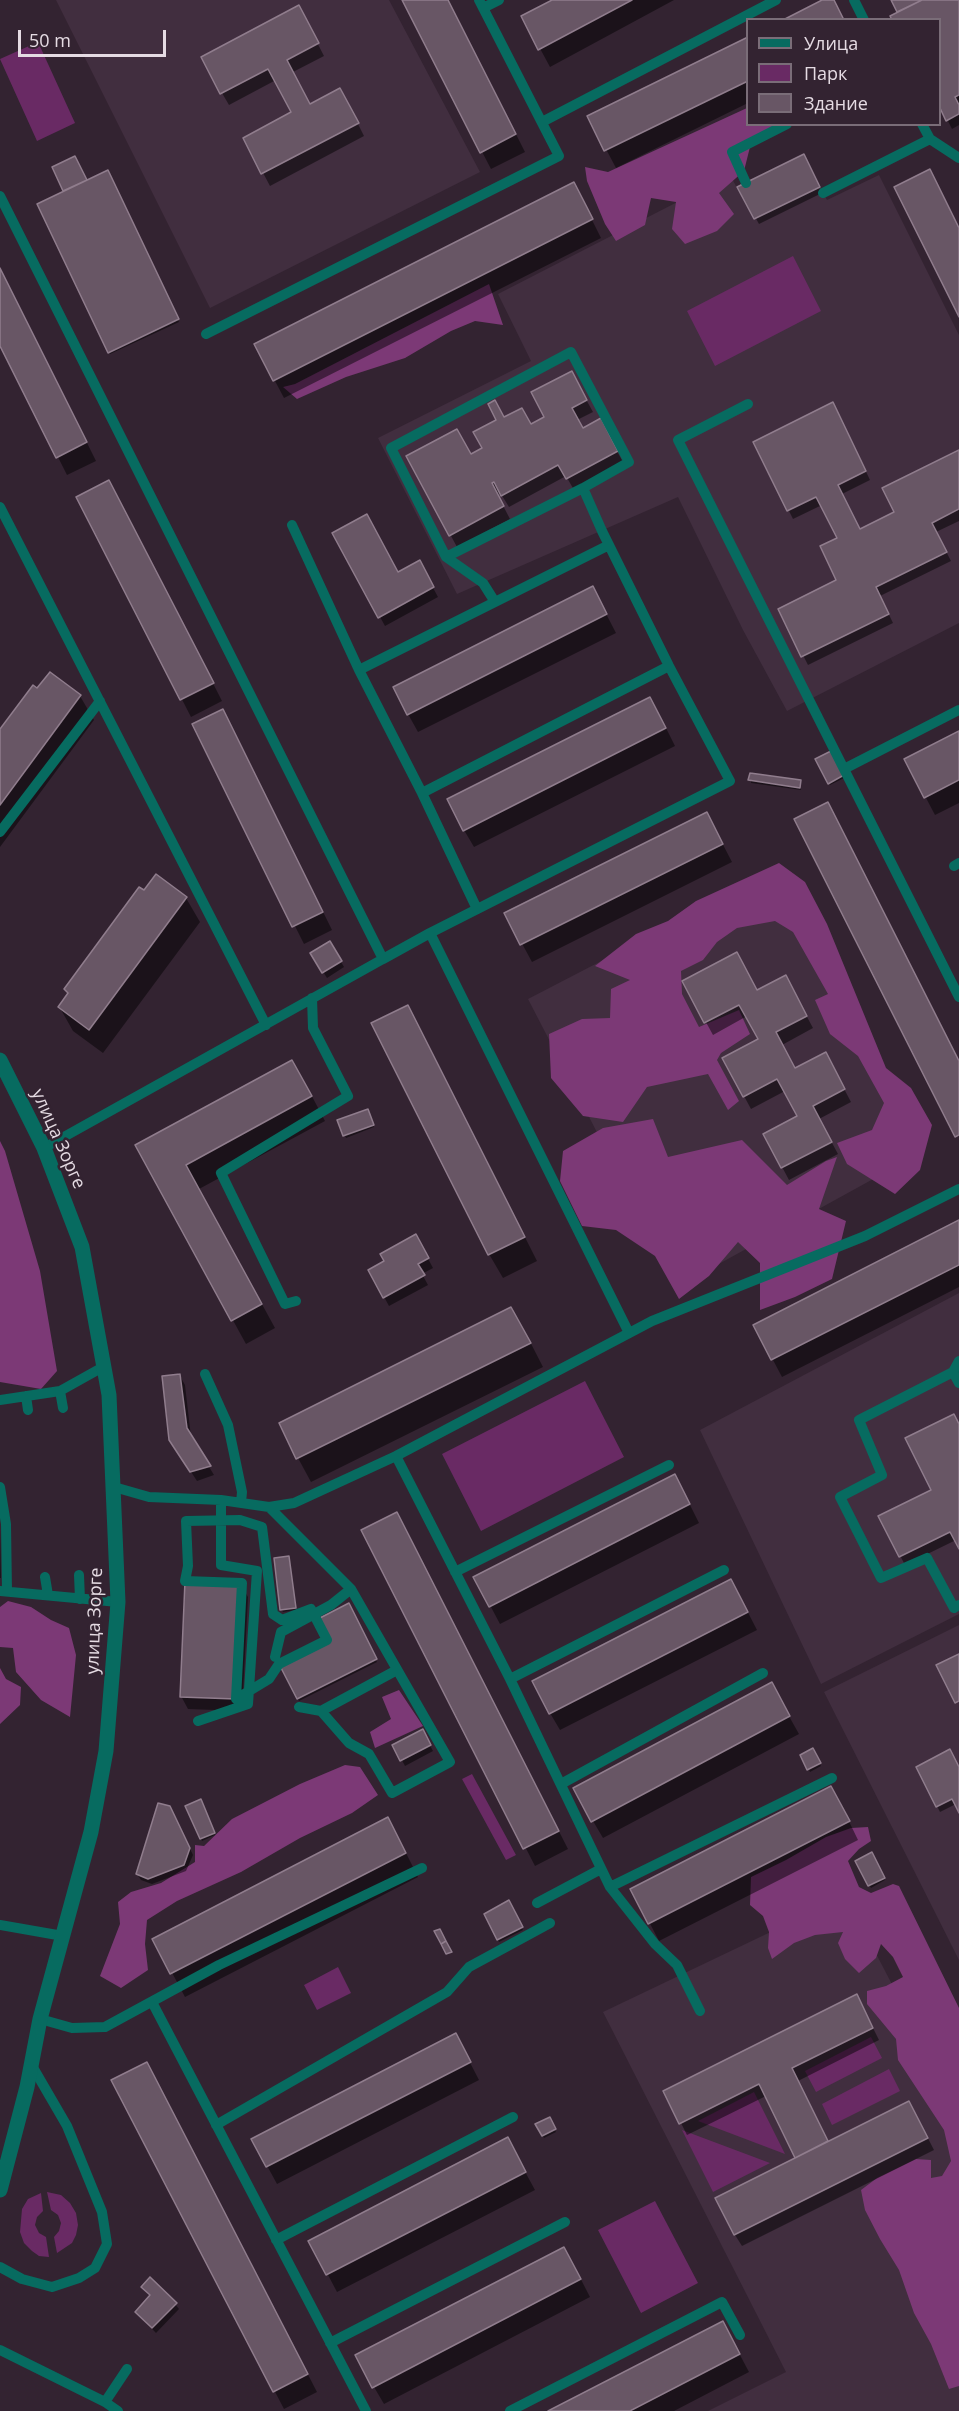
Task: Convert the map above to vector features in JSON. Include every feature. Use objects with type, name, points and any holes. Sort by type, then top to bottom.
[{"type":"street","name":"улица Зорге","points":[[0,1060],[44,1148],[82,1247],[109,1395],[118,1602],[106,1751],[91,1832],[40,2019],[0,2190]]},
{"type":"lane","points":[[206,334],[560,156],[481,4],[499,0]]},
{"type":"lane","points":[[542,122],[776,0]]},
{"type":"lane","points":[[854,0],[863,18]]},
{"type":"lane","points":[[746,183],[732,153],[784,126]]},
{"type":"lane","points":[[923,126],[930,139],[959,159]]},
{"type":"lane","points":[[823,193],[930,139]]},
{"type":"lane","points":[[0,196],[383,959]]},
{"type":"lane","points":[[446,556],[583,488],[629,462],[571,352],[391,448],[446,556],[483,583],[495,602]]},
{"type":"lane","points":[[748,404],[678,440],[959,997]]},
{"type":"lane","points":[[44,1148],[430,933],[730,781],[669,666],[583,488]]},
{"type":"lane","points":[[0,507],[266,1025]]},
{"type":"lane","points":[[292,525],[359,670],[477,909]]},
{"type":"lane","points":[[359,670],[609,545]]},
{"type":"lane","points":[[422,794],[669,666]]},
{"type":"lane","points":[[0,832],[100,701]]},
{"type":"lane","points":[[844,768],[959,710]]},
{"type":"lane","points":[[430,933],[629,1333]]},
{"type":"lane","points":[[289,1306],[221,1173],[348,1096],[313,1028],[312,998]]},
{"type":"lane","points":[[114,1487],[149,1497],[221,1500],[269,1507],[294,1503],[396,1456],[652,1321],[865,1236],[959,1189]]},
{"type":"lane","points":[[959,1360],[953,1372],[859,1420],[882,1475],[840,1497],[881,1578],[927,1558],[954,1608],[959,1605]]},
{"type":"lane","points":[[0,1400],[60,1391],[104,1367]]},
{"type":"lane","points":[[953,1372],[959,1383]]},
{"type":"lane","points":[[205,1374],[228,1425],[242,1492],[241,1503]]},
{"type":"lane","points":[[60,1391],[63,1408]]},
{"type":"lane","points":[[26,1396],[28,1410]]},
{"type":"lane","points":[[396,1456],[510,1679],[610,1887],[655,1944],[677,1965],[700,2011]]},
{"type":"lane","points":[[454,1572],[669,1465]]},
{"type":"lane","points":[[0,1487],[6,1524],[4,1591],[118,1602]]},
{"type":"lane","points":[[198,1721],[248,1704],[257,1570],[221,1565],[221,1500]]},
{"type":"lane","points":[[269,1507],[351,1589],[450,1762],[392,1793],[369,1754],[349,1743],[321,1711],[299,1707]]},
{"type":"lane","points":[[240,1520],[262,1527],[273,1614],[282,1620],[311,1609],[314,1614],[327,1640],[279,1664],[269,1679],[236,1700],[242,1583],[185,1581],[188,1566],[186,1521],[240,1520]]},
{"type":"lane","points":[[510,1679],[724,1569]]},
{"type":"lane","points":[[79,1575],[80,1599]]},
{"type":"lane","points":[[45,1577],[48,1595]]},
{"type":"lane","points":[[274,1657],[281,1632],[331,1605],[351,1589]]},
{"type":"lane","points":[[321,1711],[397,1670]]},
{"type":"lane","points":[[561,1784],[763,1673]]},
{"type":"lane","points":[[610,1887],[832,1778]]},
{"type":"lane","points":[[40,2019],[72,2028],[105,2027],[219,1965],[422,1868]]},
{"type":"lane","points":[[537,1904],[602,1869]]},
{"type":"lane","points":[[216,2125],[447,1992],[469,1967],[550,1923]]},
{"type":"lane","points":[[0,1925],[63,1936]]},
{"type":"lane","points":[[219,1965],[225,1975]]},
{"type":"lane","points":[[152,2002],[366,2411]]},
{"type":"lane","points":[[0,2267],[22,2280],[52,2287],[79,2278],[95,2268],[107,2244],[102,2212],[67,2126],[31,2064]]},
{"type":"lane","points":[[276,2240],[513,2117]]},
{"type":"lane","points":[[330,2343],[565,2222]]},
{"type":"lane","points":[[510,2411],[722,2302],[740,2335]]},
{"type":"lane","points":[[0,2350],[105,2402],[118,2411]]},
{"type":"lane","points":[[105,2402],[127,2369]]},
{"type":"shaded area","points":[[56,0],[389,0],[480,172],[210,308]]},
{"type":"shaded area","points":[[746,108],[746,126],[777,126],[752,139],[744,171],[719,193],[734,214],[717,231],[685,244],[672,229],[676,202],[651,198],[645,225],[616,241],[605,224],[587,181],[585,167],[608,172]]},
{"type":"shaded area","points":[[730,175],[754,219],[820,187],[827,200],[879,175],[959,335],[959,623],[787,711],[743,630],[678,497],[457,594],[378,438],[531,361],[498,294]]},
{"type":"shaded area","points":[[489,284],[503,325],[475,321],[451,331],[405,358],[346,377],[297,399],[283,387],[295,384]]},
{"type":"shaded area","points":[[779,863],[805,882],[827,924],[886,1068],[911,1088],[932,1125],[920,1170],[895,1194],[847,1164],[837,1143],[872,1130],[884,1103],[858,1056],[830,1034],[815,1000],[828,994],[793,932],[775,921],[737,928],[717,942],[703,960],[681,971],[682,994],[699,1027],[739,1010],[750,1034],[721,1053],[717,1060],[739,1101],[728,1110],[708,1074],[647,1087],[623,1122],[583,1116],[551,1078],[549,1034],[582,1019],[610,1018],[611,989],[630,980],[595,966],[636,934],[668,921],[696,901]]},
{"type":"shaded area","points":[[771,873],[915,1156],[677,1287],[528,999]]},
{"type":"shaded area","points":[[653,1119],[668,1157],[742,1140],[787,1185],[826,1161],[837,1157],[819,1209],[846,1221],[832,1279],[795,1297],[760,1310],[760,1263],[738,1242],[709,1276],[679,1299],[655,1256],[616,1230],[582,1226],[560,1181],[563,1151],[603,1128]]},
{"type":"shaded area","points":[[0,1141],[5,1151],[40,1271],[57,1371],[41,1389],[0,1382]]},
{"type":"shaded area","points":[[959,1293],[959,1614],[821,1684],[700,1430]]},
{"type":"shaded area","points":[[8,1601],[31,1607],[69,1628],[76,1655],[70,1717],[41,1700],[16,1672],[13,1648],[0,1647],[0,1607]]},
{"type":"shaded area","points":[[959,1625],[959,1960],[824,1692]]},
{"type":"shaded area","points":[[0,1668],[6,1679],[21,1687],[20,1705],[0,1724]]},
{"type":"shaded area","points":[[399,1690],[423,1726],[375,1748],[370,1732],[391,1719],[382,1697]]},
{"type":"shaded area","points":[[345,1765],[360,1767],[378,1795],[352,1813],[300,1838],[241,1872],[177,1901],[147,1920],[145,1944],[148,1970],[121,1988],[100,1976],[120,1924],[118,1902],[131,1892],[161,1883],[195,1862],[195,1845],[204,1846],[232,1819],[300,1784]]},
{"type":"shaded area","points":[[868,1827],[871,1841],[859,1849],[848,1861],[859,1887],[871,1893],[893,1884],[899,1886],[959,2008],[959,2386],[949,2389],[931,2344],[914,2313],[899,2270],[865,2210],[861,2190],[877,2178],[916,2159],[931,2160],[931,2178],[942,2176],[951,2161],[944,2130],[898,2060],[896,2039],[867,2004],[867,1991],[886,1986],[903,1977],[893,1957],[881,1944],[876,1958],[859,1973],[845,1959],[838,1943],[843,1932],[815,1935],[794,1943],[772,1959],[768,1948],[769,1932],[763,1916],[750,1905],[751,1877],[826,1837],[851,1828]]},
{"type":"shaded area","points":[[846,1896],[959,2113],[959,2411],[708,2411],[786,2372],[603,2012]]},
{"type":"green space","points":[[38,42],[75,123],[37,141],[0,59]]},
{"type":"green space","points":[[793,256],[821,311],[715,366],[687,311]]},
{"type":"green space","points":[[585,1381],[624,1457],[481,1531],[442,1454]]},
{"type":"green space","points":[[472,1774],[516,1855],[506,1860],[462,1779]]},
{"type":"green space","points":[[338,1967],[351,1993],[317,2010],[304,1985]]},
{"type":"green space","points":[[871,2037],[882,2058],[816,2092],[805,2071]]},
{"type":"green space","points":[[889,2069],[900,2091],[832,2125],[822,2104]]},
{"type":"green space","points":[[754,2092],[785,2154],[698,2121]]},
{"type":"green space","points":[[682,2130],[770,2163],[713,2192]]},
{"type":"green space","points":[[47,2192],[61,2195],[70,2203],[76,2213],[78,2225],[72,2243],[57,2253],[54,2237],[61,2223],[58,2215],[51,2210]]},
{"type":"green space","points":[[41,2193],[43,2211],[37,2217],[35,2225],[39,2233],[46,2237],[49,2257],[39,2256],[32,2251],[24,2243],[20,2232],[22,2209],[28,2199]]},
{"type":"green space","points":[[655,2201],[698,2283],[641,2313],[598,2230]]},
{"type":"building","points":[[402,0],[448,0],[516,134],[480,153]]},
{"type":"building","points":[[552,0],[632,0],[538,50],[521,16]]},
{"type":"building","points":[[822,0],[834,0],[843,18],[787,18]]},
{"type":"building","points":[[891,0],[922,0],[897,12]]},
{"type":"building","points":[[922,0],[959,0],[959,95],[955,97],[959,105],[959,114],[946,121],[941,110],[941,18],[891,18],[890,16]]},
{"type":"building","points":[[299,5],[319,43],[287,60],[310,104],[340,88],[359,123],[261,174],[243,138],[291,112],[268,69],[220,94],[201,57]]},
{"type":"building","points":[[746,38],[746,82],[604,151],[587,116]]},
{"type":"building","points":[[804,154],[820,187],[754,219],[737,187]]},
{"type":"building","points":[[75,156],[87,180],[63,191],[52,167]]},
{"type":"building","points":[[930,169],[959,228],[959,317],[894,187]]},
{"type":"building","points":[[108,170],[179,319],[108,353],[37,204]]},
{"type":"building","points":[[574,182],[593,219],[273,381],[254,344]]},
{"type":"building","points":[[0,268],[87,442],[56,458],[0,346]]},
{"type":"building","points":[[572,371],[587,400],[572,408],[583,428],[601,418],[618,451],[566,479],[558,465],[501,496],[494,482],[492,483],[504,506],[449,536],[406,456],[457,429],[471,454],[482,448],[473,432],[496,420],[488,404],[495,400],[504,417],[522,408],[531,424],[544,417],[531,392]]},
{"type":"building","points":[[833,402],[866,471],[838,485],[860,529],[894,512],[882,488],[959,450],[959,509],[932,523],[947,552],[876,587],[889,614],[801,657],[778,609],[836,580],[820,546],[837,538],[816,497],[787,511],[753,442]]},
{"type":"building","points":[[109,480],[214,683],[180,700],[76,497]]},
{"type":"building","points":[[367,514],[398,572],[420,560],[434,587],[378,618],[332,533]]},
{"type":"building","points":[[593,586],[607,614],[407,715],[393,687]]},
{"type":"building","points":[[50,672],[81,695],[0,805],[0,729],[33,685],[37,688]]},
{"type":"building","points":[[650,697],[666,728],[463,831],[447,799]]},
{"type":"building","points":[[223,709],[323,912],[292,927],[192,724]]},
{"type":"building","points":[[959,731],[959,780],[924,798],[904,759]]},
{"type":"building","points":[[831,751],[844,775],[828,784],[815,759]]},
{"type":"building","points":[[750,773],[801,780],[800,788],[748,780]]},
{"type":"building","points":[[828,802],[959,1061],[959,1135],[955,1137],[794,819]]},
{"type":"building","points":[[707,812],[723,844],[520,945],[504,913]]},
{"type":"building","points":[[156,874],[187,897],[89,1030],[58,1007],[68,993],[64,989],[139,887],[144,890]]},
{"type":"building","points":[[330,941],[342,961],[322,973],[310,953]]},
{"type":"building","points":[[737,952],[757,990],[786,975],[807,1016],[776,1032],[795,1068],[826,1052],[845,1089],[813,1106],[832,1142],[781,1168],[763,1134],[797,1116],[777,1079],[743,1097],[722,1058],[758,1039],[739,1005],[704,1023],[682,981]]},
{"type":"building","points":[[408,1005],[525,1237],[488,1255],[371,1023]]},
{"type":"building","points":[[292,1060],[312,1096],[186,1165],[262,1304],[231,1321],[135,1145]]},
{"type":"building","points":[[368,1109],[374,1125],[343,1136],[337,1120]]},
{"type":"building","points":[[959,1220],[959,1265],[771,1360],[753,1325]]},
{"type":"building","points":[[416,1234],[429,1258],[418,1264],[425,1275],[383,1298],[368,1270],[384,1261],[380,1254]]},
{"type":"building","points":[[511,1307],[531,1343],[296,1459],[279,1423]]},
{"type":"building","points":[[180,1374],[187,1428],[211,1466],[190,1472],[169,1440],[162,1376]]},
{"type":"building","points":[[954,1414],[959,1424],[959,1549],[950,1532],[899,1557],[878,1516],[931,1490],[905,1438]]},
{"type":"building","points":[[675,1474],[690,1504],[489,1607],[473,1577]]},
{"type":"building","points":[[397,1512],[559,1831],[523,1849],[361,1530]]},
{"type":"building","points":[[289,1556],[296,1608],[280,1610],[274,1558]]},
{"type":"building","points":[[731,1579],[748,1612],[549,1714],[532,1681]]},
{"type":"building","points":[[185,1581],[242,1583],[236,1699],[180,1697]]},
{"type":"building","points":[[349,1603],[377,1659],[297,1699],[279,1664],[327,1640],[316,1620]]},
{"type":"building","points":[[959,1654],[959,1701],[955,1703],[936,1665]]},
{"type":"building","points":[[772,1682],[790,1716],[591,1822],[573,1788]]},
{"type":"building","points":[[423,1729],[431,1745],[400,1761],[392,1745]]},
{"type":"building","points":[[813,1748],[821,1763],[807,1770],[800,1755]]},
{"type":"building","points":[[950,1749],[959,1767],[959,1813],[952,1799],[936,1807],[916,1767]]},
{"type":"building","points":[[831,1786],[850,1821],[648,1924],[630,1889]]},
{"type":"building","points":[[201,1799],[215,1833],[200,1839],[185,1806]]},
{"type":"building","points":[[158,1803],[170,1806],[190,1848],[184,1865],[148,1879],[136,1874]]},
{"type":"building","points":[[388,1817],[406,1853],[170,1974],[152,1939]]},
{"type":"building","points":[[872,1852],[885,1878],[868,1886],[855,1861]]},
{"type":"building","points":[[509,1900],[523,1927],[497,1940],[484,1914]]},
{"type":"building","points":[[440,1929],[446,1941],[441,1944],[434,1931]]},
{"type":"building","points":[[446,1941],[452,1952],[446,1954],[441,1944]]},
{"type":"building","points":[[857,1994],[873,2028],[792,2068],[828,2141],[795,2158],[759,2084],[679,2124],[663,2091]]},
{"type":"building","points":[[456,2033],[471,2062],[266,2167],[251,2139]]},
{"type":"building","points":[[147,2062],[308,2374],[273,2392],[111,2080]]},
{"type":"building","points":[[909,2101],[928,2138],[734,2235],[715,2198]]},
{"type":"building","points":[[550,2117],[556,2129],[542,2136],[535,2124]]},
{"type":"building","points":[[508,2137],[526,2172],[326,2275],[308,2241]]},
{"type":"building","points":[[564,2247],[581,2279],[372,2388],[355,2355]]},
{"type":"building","points":[[150,2277],[177,2303],[152,2328],[135,2312],[150,2295],[141,2287]]},
{"type":"building","points":[[723,2321],[740,2354],[630,2411],[548,2411]]}]
